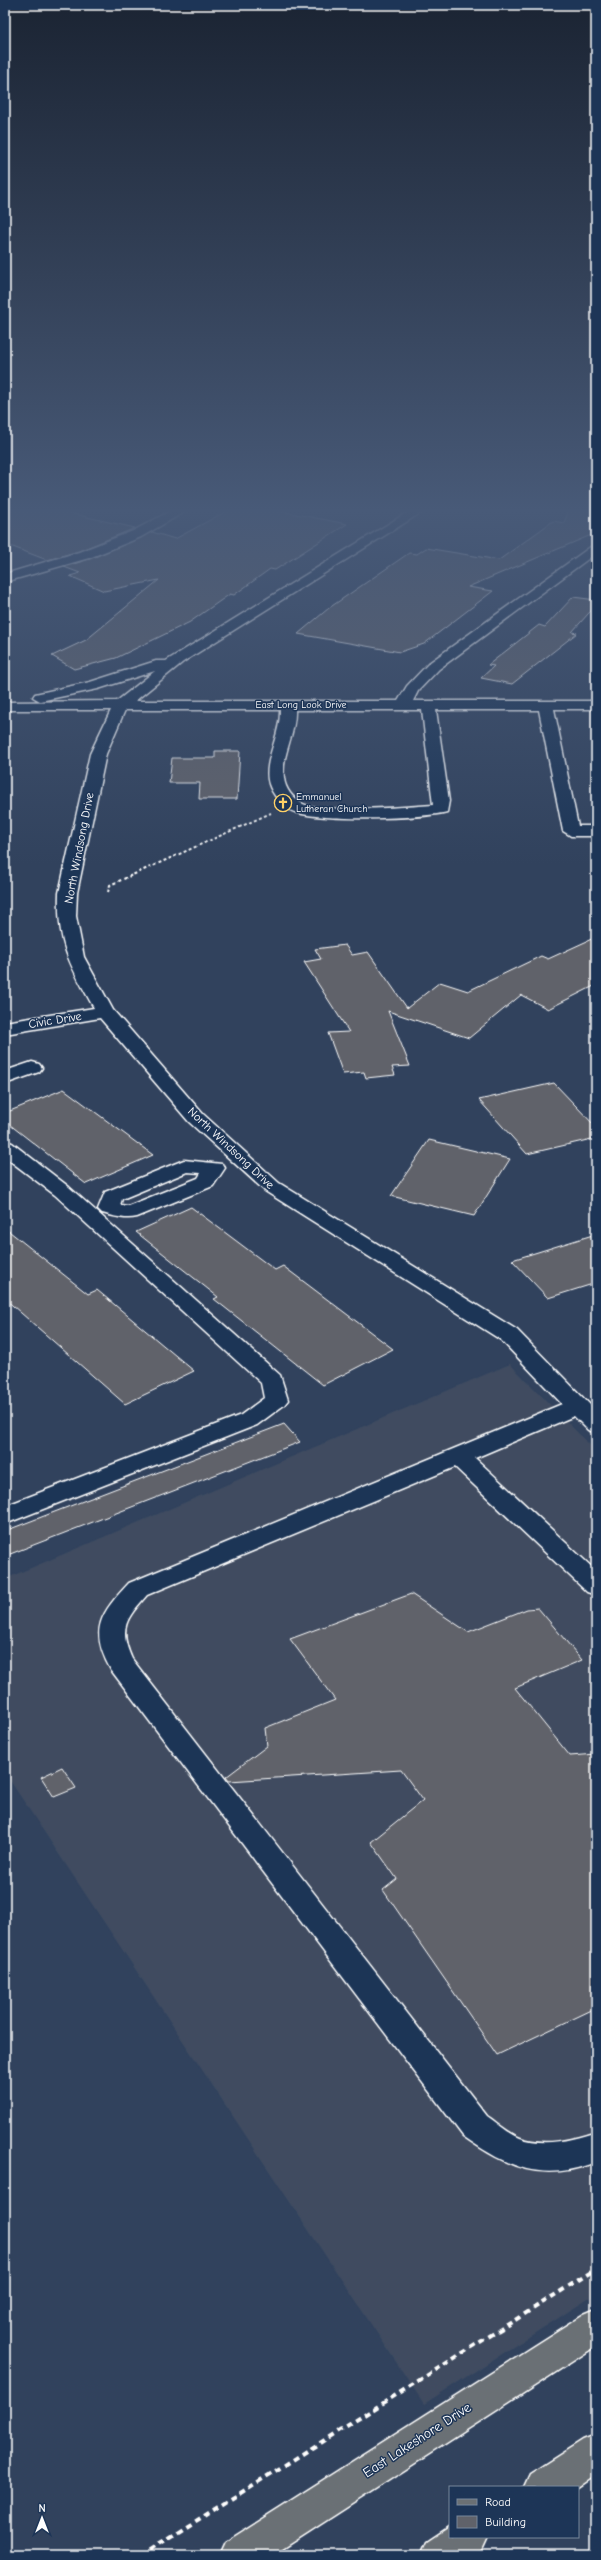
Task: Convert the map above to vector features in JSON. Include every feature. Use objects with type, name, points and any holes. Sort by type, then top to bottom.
[{"type":"main road","name":"East Lakeshore Drive","points":[[239,2555],[596,2326]]},
{"type":"main road","points":[[545,2486],[596,2453]]},
{"type":"main road","points":[[439,2555],[465,2538]]},
{"type":"street","points":[[120,706],[178,659],[231,626]]},
{"type":"street","points":[[403,705],[412,689],[434,666],[488,626]]},
{"type":"street","points":[[5,701],[47,696],[93,686],[178,659]]},
{"type":"street","points":[[287,706],[287,732],[276,756],[276,781],[281,792],[298,809],[328,812],[411,812],[441,809],[442,796],[438,783],[434,732],[428,705]]},
{"type":"street","name":"East Long Look Drive","points":[[5,706],[596,706]]},
{"type":"street","name":"North Windsong Drive","points":[[120,706],[98,754],[68,893],[67,916],[75,957],[106,1012],[196,1118],[272,1187],[508,1335],[596,1425]]},
{"type":"street","points":[[546,706],[571,831],[596,831]]},
{"type":"street","name":"Civic Drive","points":[[5,1028],[106,1012]]},
{"type":"street","points":[[5,1078],[32,1068]]},
{"type":"street","points":[[5,1147],[100,1213],[272,1380],[276,1400],[249,1420],[5,1515]]},
{"type":"street","points":[[100,1213],[112,1196],[184,1166],[215,1168],[242,1160]]},
{"type":"street","points":[[578,1406],[459,1457],[138,1589],[113,1616],[111,1643],[120,1663],[475,2126],[512,2151],[554,2158],[589,2151],[596,2147]]},
{"type":"street","points":[[459,1457],[596,1586]]},
{"type":"path","points":[[108,892],[110,885],[275,811]]},
{"type":"path","points":[[142,2555],[596,2269]]},
{"type":"shaded area","points":[[510,1364],[596,1451],[596,2294],[424,2404],[5,1773],[5,1579]]},
{"type":"building","points":[[102,626],[181,626],[116,658],[74,669],[52,656],[86,640]]},
{"type":"building","points":[[307,626],[447,626],[424,644],[400,652],[298,634]]},
{"type":"building","points":[[537,626],[577,626],[572,632],[577,633],[512,684],[481,678],[494,666],[488,665]]},
{"type":"building","points":[[215,751],[240,751],[237,799],[199,799],[200,783],[169,783],[172,758],[215,758]]},
{"type":"building","points":[[596,937],[596,985],[548,1009],[521,995],[469,1038],[388,1011],[410,1066],[392,1067],[395,1075],[366,1078],[364,1072],[343,1074],[328,1033],[349,1032],[304,962],[321,959],[315,949],[345,945],[352,955],[368,952],[407,1008],[440,982],[468,991],[541,956],[548,959]]},
{"type":"building","points":[[554,1083],[596,1127],[596,1138],[527,1154],[479,1100]]},
{"type":"building","points":[[64,1089],[153,1155],[86,1184],[5,1121],[5,1113]]},
{"type":"building","points":[[429,1140],[510,1159],[474,1216],[391,1196]]},
{"type":"building","points":[[191,1207],[275,1270],[283,1266],[393,1349],[323,1385],[214,1299],[218,1297],[136,1232]]},
{"type":"building","points":[[5,1228],[88,1294],[97,1290],[194,1371],[125,1404],[5,1299]]},
{"type":"building","points":[[596,1234],[596,1283],[548,1298],[512,1260]]},
{"type":"building","points":[[284,1424],[300,1442],[5,1556],[5,1531]]},
{"type":"building","points":[[411,1594],[468,1632],[527,1609],[538,1608],[582,1660],[515,1688],[570,1756],[596,1754],[596,2008],[497,2055],[383,1890],[397,1879],[371,1842],[423,1800],[401,1770],[229,1781],[226,1777],[267,1746],[265,1728],[335,1700],[290,1639]]},
{"type":"building","points":[[62,1767],[76,1788],[54,1797],[41,1777]]},
{"type":"place","name":"Emmanuel Lutheran Church","points":[[283,803]]}]
